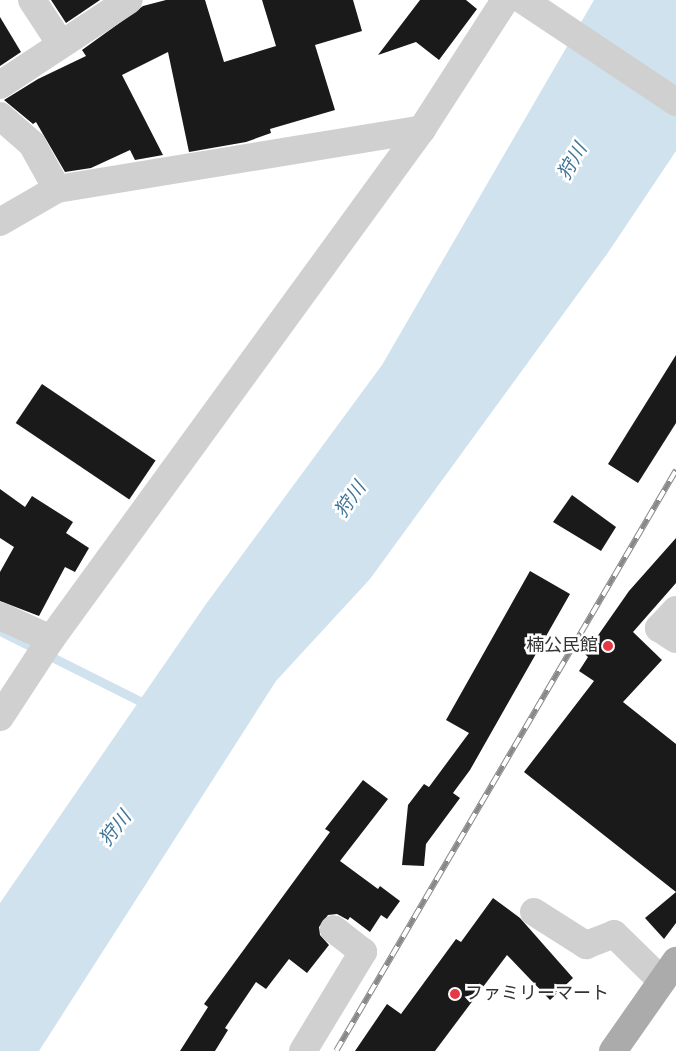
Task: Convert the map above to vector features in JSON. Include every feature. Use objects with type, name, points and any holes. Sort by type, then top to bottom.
[{"type":"main road","points":[[613,1051],[669,971]]},
{"type":"street","points":[[32,0],[60,43]]},
{"type":"street","points":[[0,85],[60,43],[129,0]]},
{"type":"street","points":[[0,717],[51,639],[422,129],[505,0]]},
{"type":"street","points":[[523,0],[676,102]]},
{"type":"street","points":[[0,116],[32,144],[57,189]]},
{"type":"street","points":[[0,222],[57,189],[422,129]]},
{"type":"street","points":[[676,610],[659,628],[676,639]]},
{"type":"street","points":[[0,616],[51,639]]},
{"type":"street","points":[[534,912],[586,945],[614,934],[669,971]]},
{"type":"street","points":[[303,1051],[363,952],[334,929]]},
{"type":"water","name":"狩川","points":[[594,0],[676,0],[676,151],[607,254],[370,579],[276,681],[39,1051],[0,1051],[0,903],[206,604],[382,365]]},
{"type":"building","points":[[51,0],[100,0],[66,23]]},
{"type":"building","points":[[166,0],[205,0],[224,62],[276,46],[262,0],[353,0],[362,31],[315,45],[335,110],[270,129],[271,133],[246,142],[189,152],[168,52],[122,75],[163,155],[135,160],[130,150],[91,168],[65,172],[36,122],[33,124],[4,100],[38,79],[86,56],[82,50],[143,6]]},
{"type":"building","points":[[420,0],[466,0],[477,9],[439,60],[416,42],[378,55]]},
{"type":"building","points":[[0,17],[21,52],[0,66]]},
{"type":"building","points":[[676,355],[676,423],[638,483],[608,464]]},
{"type":"building","points":[[42,384],[156,461],[129,500],[16,423]]},
{"type":"building","points":[[0,489],[25,507],[32,496],[73,522],[66,533],[89,548],[75,572],[65,567],[39,616],[0,601],[0,572],[14,547],[0,538]]},
{"type":"building","points":[[572,495],[616,527],[601,551],[553,522]]},
{"type":"building","points":[[676,538],[676,583],[633,632],[662,660],[623,702],[676,744],[676,892],[524,772],[594,681],[579,671],[588,657],[585,654],[629,591]]},
{"type":"building","points":[[530,571],[570,594],[470,770],[453,793],[460,798],[426,844],[424,866],[402,865],[408,805],[424,784],[429,787],[469,733],[446,720]]},
{"type":"building","points":[[363,780],[388,799],[340,861],[378,889],[380,886],[400,901],[387,919],[381,915],[370,932],[350,917],[348,920],[337,914],[328,915],[319,927],[320,935],[329,945],[307,973],[289,959],[266,989],[256,982],[225,1028],[228,1030],[215,1051],[180,1051],[208,1007],[204,1004],[330,832],[325,829]]},
{"type":"building","points":[[676,892],[676,923],[664,939],[645,918]]},
{"type":"building","points":[[493,898],[520,918],[573,978],[550,1000],[507,955],[435,1051],[355,1051],[387,1004],[401,1014],[456,939],[461,942]]},
{"type":"waterway","points":[[0,631],[150,706]]},
{"type":"railway","points":[[336,1051],[676,470]]},
{"type":"place","name":"楠公民館","points":[[608,646]]},
{"type":"place","name":"ファミリーマート","points":[[455,994]]}]
